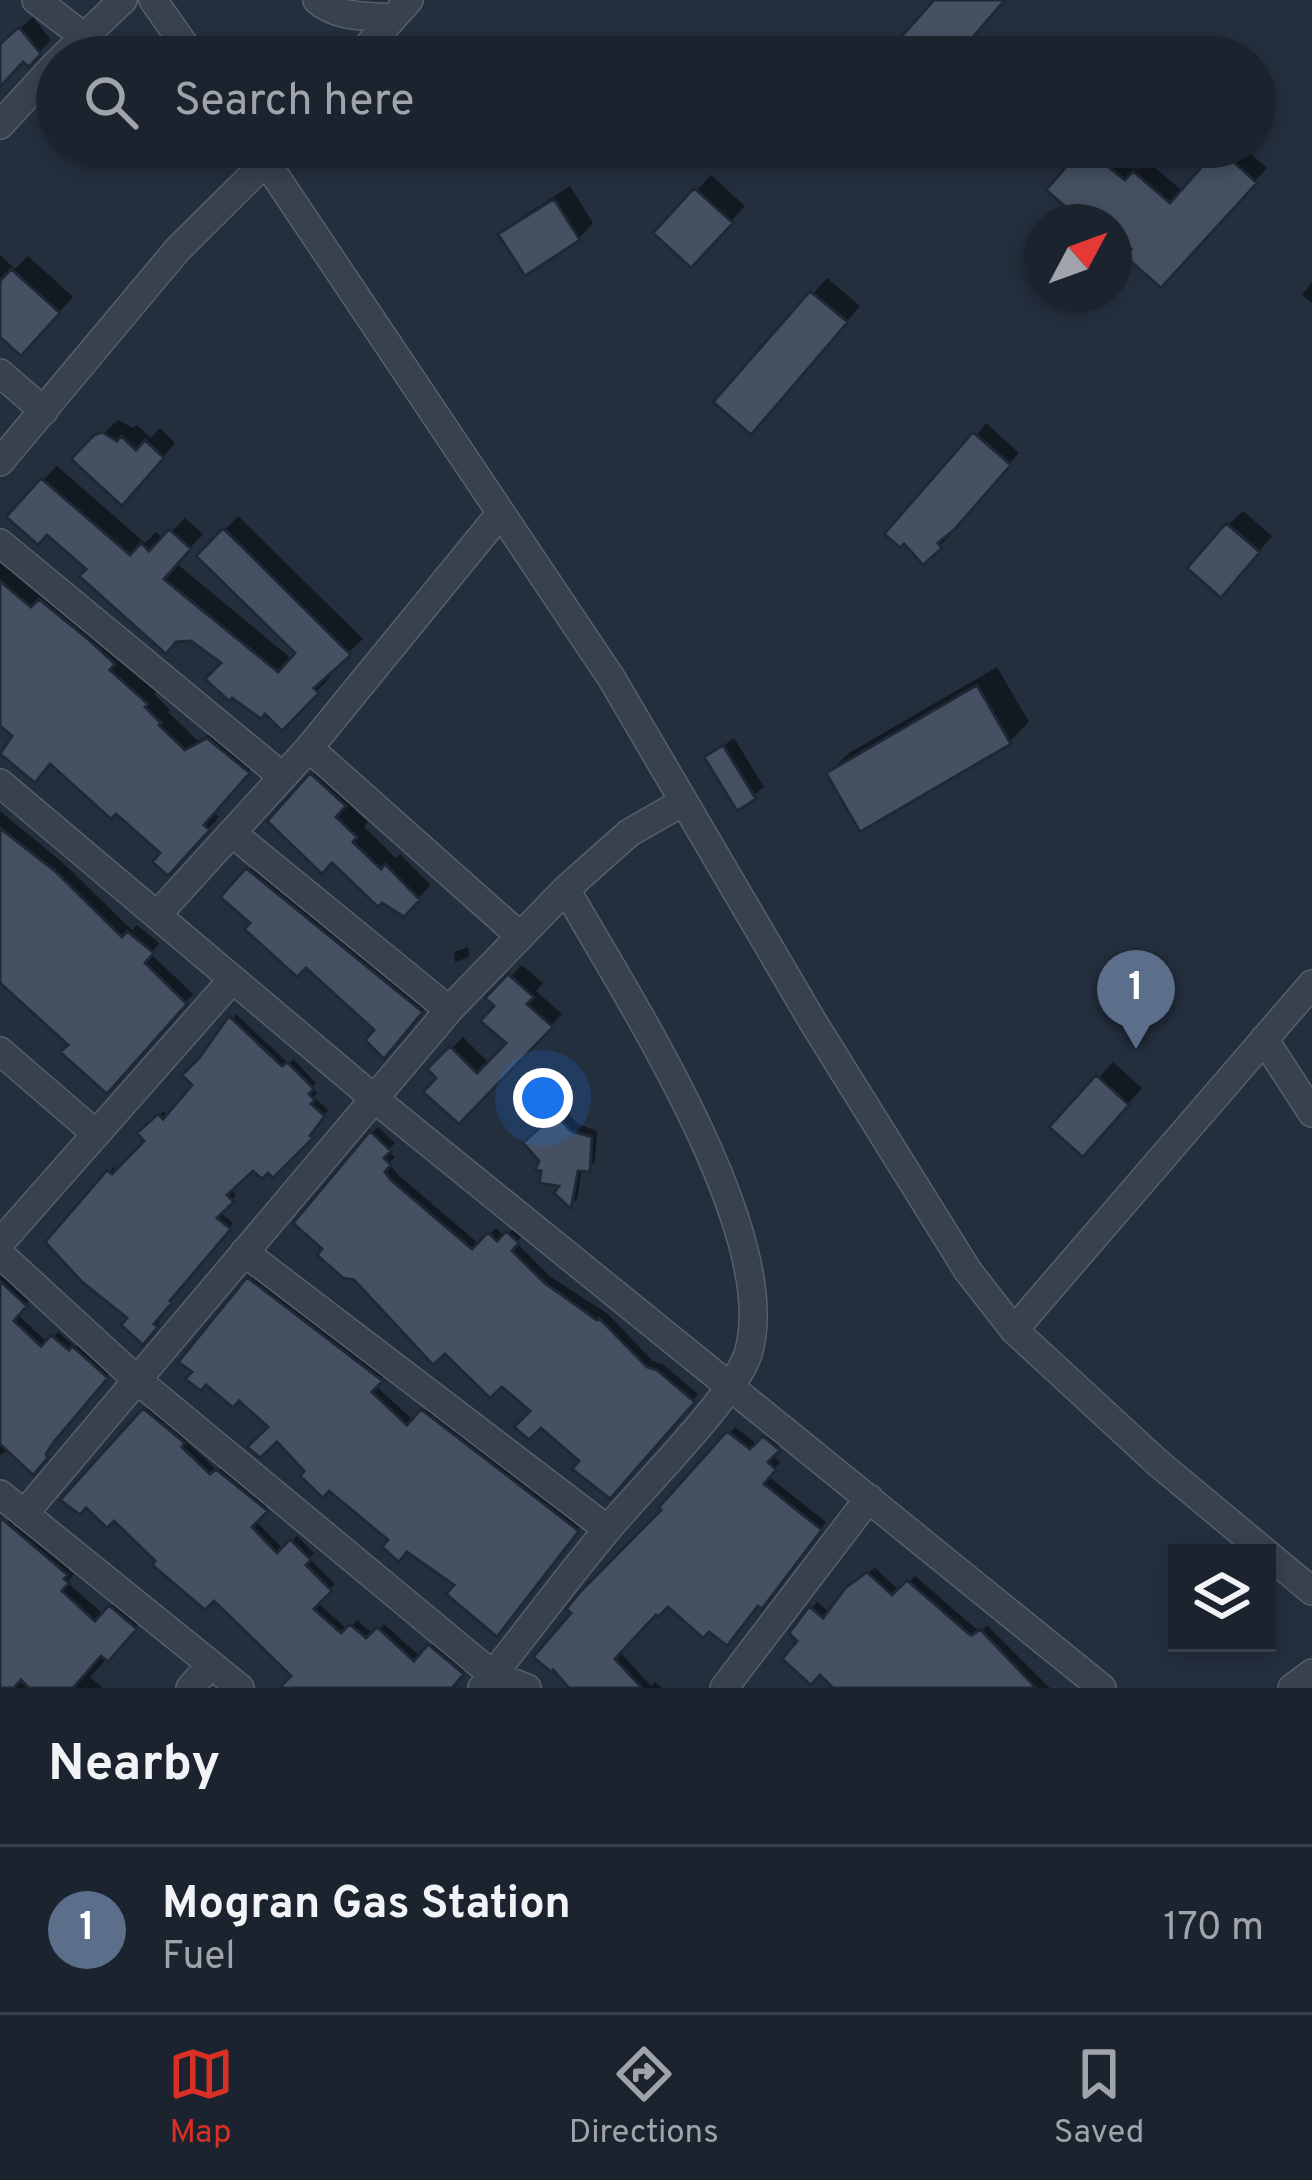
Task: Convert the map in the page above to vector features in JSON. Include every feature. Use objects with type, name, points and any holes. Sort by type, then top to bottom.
[{"type":"street","points":[[36,0],[83,35],[123,0]]},
{"type":"street","points":[[153,0],[178,36]]},
{"type":"street","points":[[316,0],[346,14],[401,9]]},
{"type":"street","points":[[377,36],[401,9]]},
{"type":"street","points":[[0,125],[36,86]]},
{"type":"street","points":[[0,462],[178,249],[253,168]]},
{"type":"street","points":[[278,168],[612,679],[916,1193],[1013,1330],[1157,1463],[1312,1591]]},
{"type":"street","points":[[0,373],[44,410]]},
{"type":"street","points":[[157,915],[309,748],[500,514]]},
{"type":"street","points":[[0,543],[283,777]]},
{"type":"street","points":[[309,748],[520,935]]},
{"type":"street","points":[[0,783],[231,981],[1102,1688]]},
{"type":"street","points":[[24,1514],[449,1010],[566,889],[629,832],[683,802]]},
{"type":"street","points":[[232,833],[449,1010]]},
{"type":"street","points":[[488,1681],[608,1529],[730,1387],[746,1360],[755,1324],[742,1240],[710,1156],[669,1072],[566,889]]},
{"type":"street","points":[[0,1243],[231,981]]},
{"type":"street","points":[[1013,1330],[1312,984]]},
{"type":"street","points":[[1264,1039],[1312,1113]]},
{"type":"street","points":[[0,1051],[95,1133]]},
{"type":"street","points":[[244,1252],[608,1529]]},
{"type":"street","points":[[0,1254],[136,1379],[488,1681],[526,1688]]},
{"type":"street","points":[[0,1494],[240,1688]]},
{"type":"street","points":[[739,1682],[869,1498]]},
{"type":"street","points":[[190,1688],[210,1665]]},
{"type":"street","points":[[1292,1688],[1312,1673]]},
{"type":"building","points":[[934,0],[1005,0],[974,36],[902,36]]},
{"type":"building","points":[[19,27],[36,48],[36,59],[29,67],[23,62],[0,87],[0,44]]},
{"type":"building","points":[[1065,168],[1110,168],[1125,180],[1133,171],[1170,203],[1201,168],[1240,168],[1257,183],[1161,288],[1132,262],[1132,204],[1062,204],[1046,190]]},
{"type":"building","points":[[694,188],[733,223],[691,268],[653,233]]},
{"type":"building","points":[[554,199],[580,240],[525,276],[498,234]]},
{"type":"building","points":[[11,269],[60,313],[21,356],[0,337],[0,281]]},
{"type":"building","points":[[810,291],[848,322],[751,435],[713,402]]},
{"type":"building","points":[[102,432],[117,441],[121,436],[136,450],[145,440],[164,458],[122,506],[71,459]]},
{"type":"building","points":[[973,432],[1011,465],[923,565],[904,544],[900,548],[884,534]]},
{"type":"building","points":[[41,478],[130,555],[141,543],[149,551],[169,529],[191,549],[164,579],[278,672],[295,653],[196,556],[223,528],[351,655],[314,688],[319,693],[282,731],[265,714],[261,719],[232,698],[229,701],[205,679],[221,663],[191,641],[176,642],[166,654],[79,576],[86,569],[47,535],[38,545],[6,517]]},
{"type":"building","points":[[1226,523],[1260,552],[1221,598],[1187,568]]},
{"type":"building","points":[[0,581],[31,607],[39,599],[88,639],[115,664],[110,670],[148,704],[145,707],[159,725],[185,750],[207,738],[250,773],[204,825],[210,830],[168,876],[152,862],[160,853],[116,814],[111,819],[50,764],[35,783],[0,754],[12,736],[0,726]]},
{"type":"building","points":[[977,685],[1011,744],[860,832],[826,773]]},
{"type":"building","points":[[723,745],[756,799],[737,811],[704,757]]},
{"type":"building","points":[[310,773],[346,806],[336,817],[357,837],[353,842],[381,869],[385,864],[420,900],[404,917],[382,903],[378,907],[332,863],[322,874],[267,821]]},
{"type":"building","points":[[0,828],[55,871],[122,937],[127,931],[154,953],[145,963],[187,1004],[107,1094],[60,1052],[68,1045],[0,983]]},
{"type":"building","points":[[246,868],[423,1012],[384,1059],[365,1040],[374,1030],[306,968],[297,977],[244,929],[250,923],[220,897]]},
{"type":"building","points":[[508,974],[534,997],[527,1004],[553,1027],[459,1124],[423,1092],[436,1078],[427,1069],[450,1046],[477,1073],[506,1043],[480,1021],[494,1006],[485,998]]},
{"type":"building","points":[[229,1016],[314,1089],[309,1094],[315,1100],[311,1104],[325,1116],[313,1138],[273,1178],[268,1173],[262,1179],[253,1171],[227,1195],[234,1202],[217,1218],[231,1229],[170,1301],[143,1345],[121,1325],[127,1318],[82,1282],[45,1242],[107,1170],[112,1174],[144,1141],[137,1133],[158,1114],[163,1119],[192,1085],[182,1075]]},
{"type":"building","points":[[1096,1075],[1129,1105],[1083,1157],[1049,1127]]},
{"type":"building","points":[[555,1114],[571,1131],[592,1137],[590,1172],[578,1171],[571,1209],[554,1193],[559,1186],[539,1183],[541,1171],[535,1170],[539,1161],[523,1143]]},
{"type":"building","points":[[370,1131],[391,1151],[384,1158],[391,1165],[385,1172],[391,1180],[472,1249],[488,1232],[497,1241],[506,1231],[519,1243],[512,1251],[545,1283],[599,1318],[647,1367],[695,1402],[610,1499],[572,1469],[579,1461],[541,1428],[529,1440],[514,1427],[530,1411],[502,1387],[490,1398],[445,1354],[433,1365],[354,1280],[343,1278],[317,1255],[322,1249],[293,1223]]},
{"type":"building","points":[[247,1277],[383,1381],[372,1392],[407,1425],[421,1409],[579,1531],[497,1637],[446,1594],[454,1585],[407,1552],[399,1562],[382,1547],[388,1540],[329,1491],[323,1498],[300,1476],[304,1471],[277,1442],[260,1458],[247,1447],[268,1427],[239,1401],[233,1408],[206,1385],[201,1391],[185,1379],[192,1372],[178,1362]]},
{"type":"building","points":[[0,1281],[27,1306],[14,1321],[41,1346],[51,1335],[69,1350],[72,1346],[108,1378],[33,1475],[0,1444]]},
{"type":"building","points":[[143,1408],[185,1443],[182,1447],[210,1474],[216,1469],[268,1511],[252,1527],[277,1553],[290,1539],[311,1560],[306,1565],[332,1591],[314,1609],[341,1633],[350,1624],[366,1638],[377,1627],[414,1661],[428,1644],[464,1674],[452,1688],[279,1688],[291,1676],[214,1601],[205,1610],[152,1565],[155,1561],[114,1521],[107,1528],[86,1508],[80,1515],[60,1500]]},
{"type":"building","points":[[727,1431],[750,1449],[763,1436],[780,1450],[768,1462],[776,1470],[764,1484],[822,1530],[762,1609],[758,1606],[727,1646],[709,1632],[703,1638],[668,1607],[615,1659],[642,1688],[569,1688],[533,1657],[571,1613],[566,1609],[579,1593],[661,1510],[658,1508]]},
{"type":"building","points":[[0,1517],[68,1575],[64,1579],[69,1583],[62,1591],[95,1621],[109,1605],[137,1629],[108,1662],[101,1656],[73,1688],[29,1688],[21,1680],[14,1688],[0,1688]]},
{"type":"building","points":[[867,1572],[892,1595],[907,1580],[969,1634],[980,1629],[1036,1688],[833,1688],[820,1675],[811,1685],[782,1659],[797,1641],[789,1633],[809,1606],[823,1618],[845,1588]]},
{"type":"place","name":"Mogran Gas Station","points":[[1136,1049]]}]
